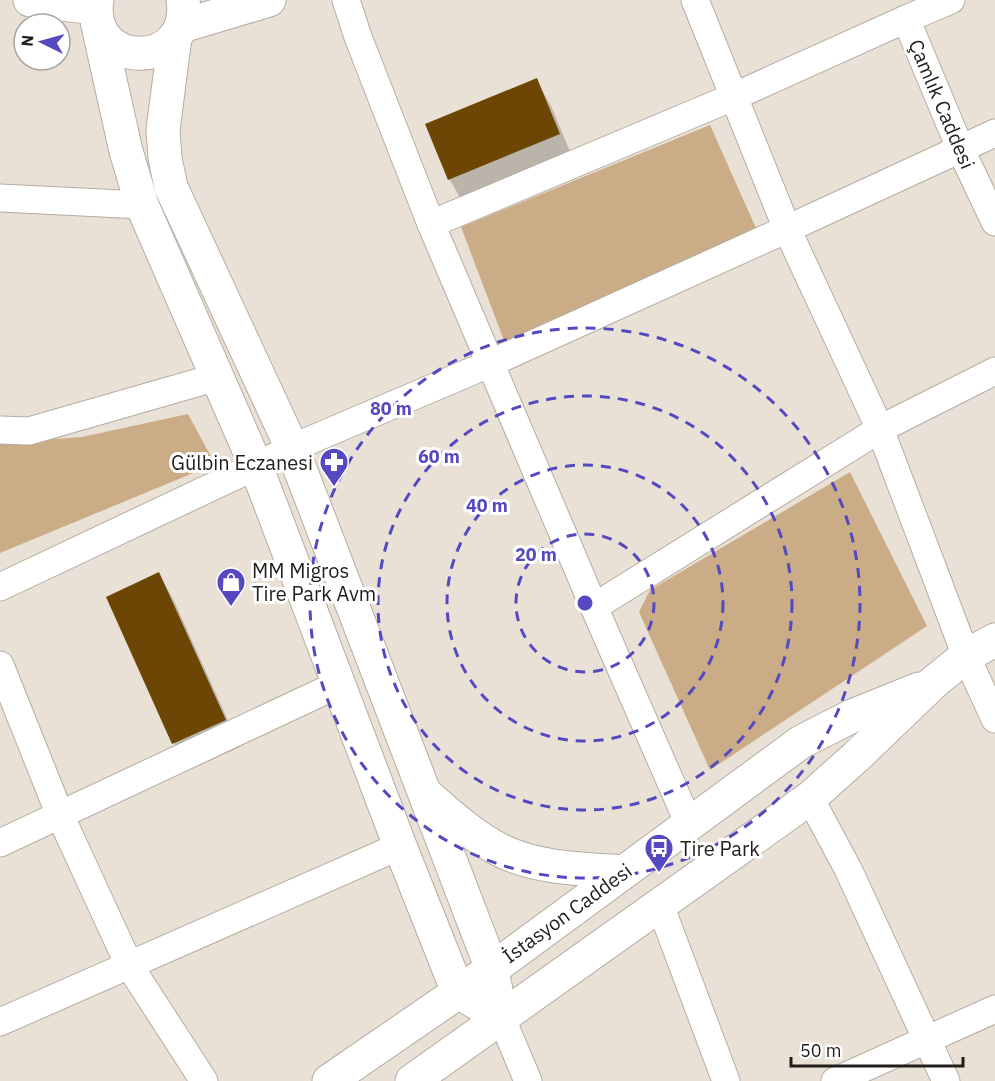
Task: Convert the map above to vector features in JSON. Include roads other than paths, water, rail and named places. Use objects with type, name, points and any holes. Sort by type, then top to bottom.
[{"type":"street","points":[[30,0],[97,11]]},
{"type":"street","points":[[97,11],[105,37],[115,46],[127,52],[140,54],[153,52],[165,46],[180,21],[268,0]]},
{"type":"street","points":[[346,0],[358,37],[431,224],[689,824]]},
{"type":"street","points":[[695,0],[787,229],[880,429],[966,656],[995,719]]},
{"type":"street","points":[[431,224],[734,97],[951,0]]},
{"type":"street","points":[[97,11],[126,152],[142,205],[256,466],[458,993],[501,1017]]},
{"type":"street","name":"Çamlık Caddesi","points":[[906,19],[960,148],[995,222]]},
{"type":"street","points":[[180,21],[163,130],[165,158],[171,187],[292,448],[492,969],[501,1017],[528,1081]]},
{"type":"street","points":[[0,587],[292,448],[491,363],[995,132]]},
{"type":"street","points":[[0,198],[142,205]]},
{"type":"street","points":[[594,607],[880,429],[995,371]]},
{"type":"street","points":[[0,430],[29,431],[217,377]]},
{"type":"street","name":"İstasyon Caddesi","points":[[412,1081],[810,798],[934,682],[966,656],[995,640]]},
{"type":"street","points":[[0,665],[60,815],[129,966],[204,1081]]},
{"type":"street","name":"İstasyon Caddesi","points":[[328,1081],[492,969],[801,742],[852,716],[934,682]]},
{"type":"street","points":[[0,843],[339,684]]},
{"type":"street","points":[[424,793],[458,822],[503,852],[549,865],[624,872]]},
{"type":"street","points":[[810,798],[848,869],[946,1081]]},
{"type":"street","points":[[0,1022],[400,846]]},
{"type":"street","points":[[660,905],[726,1081]]},
{"type":"street","points":[[835,1081],[995,1008]]},
{"type":"place","name":"Gülbin Eczanesi","points":[[334,488]]},
{"type":"place","name":"MM Migros Tire Park Avm","points":[[231,608]]},
{"type":"place","name":"Tire Park","points":[[659,874]]}]
